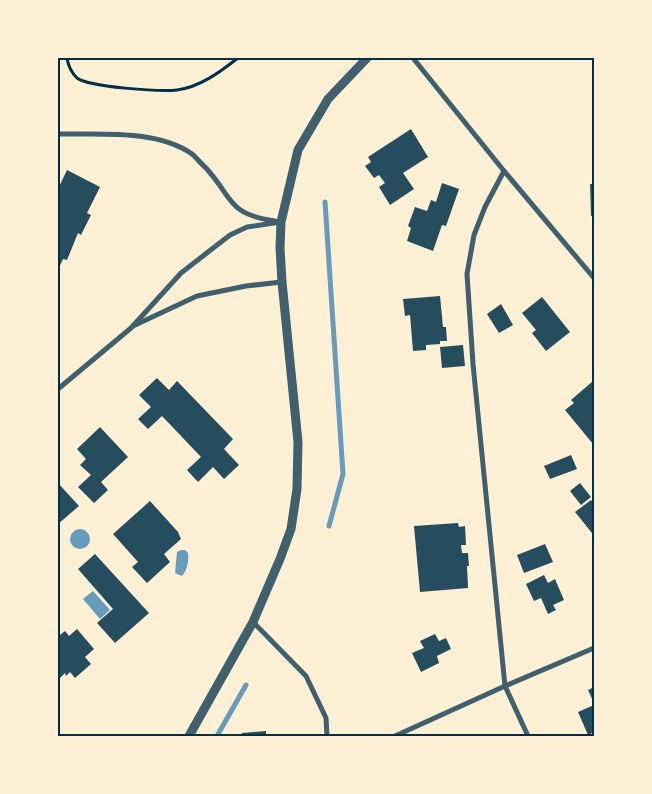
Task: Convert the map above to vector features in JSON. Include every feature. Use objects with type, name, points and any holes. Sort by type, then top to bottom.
[{"type":"street","points":[[189,736],[253,622],[291,529],[297,489],[298,442],[282,282],[281,222],[298,150],[328,99],[367,58]]},
{"type":"street","points":[[413,58],[504,171],[594,278]]},
{"type":"street","points":[[58,134],[139,136],[168,141],[194,155],[213,176],[232,205],[243,213],[259,219],[281,222]]},
{"type":"street","points":[[504,171],[485,207],[474,235],[467,274],[473,364],[505,686],[528,736]]},
{"type":"street","points":[[58,389],[131,328],[181,273],[230,235],[247,227],[281,222]]},
{"type":"street","points":[[131,328],[197,296],[246,286],[282,282]]},
{"type":"street","points":[[253,622],[306,676],[326,718],[327,736]]},
{"type":"street","points":[[395,736],[594,648]]},
{"type":"path","points":[[67,58],[68,65],[77,78],[88,83],[120,88],[177,90],[202,83],[238,58]]},
{"type":"water","points":[[80,529],[87,532],[90,539],[87,546],[80,549],[73,546],[70,539],[73,532]]},
{"type":"water","points":[[185,550],[188,553],[188,562],[182,576],[175,573],[177,552]]},
{"type":"water","points":[[93,591],[110,610],[100,619],[83,599]]},
{"type":"building","points":[[411,129],[428,157],[403,173],[414,189],[390,205],[379,187],[385,183],[379,175],[374,178],[365,166],[371,162],[368,157]]},
{"type":"building","points":[[67,170],[100,187],[87,213],[91,215],[81,235],[78,233],[67,260],[63,259],[58,270],[58,189]]},
{"type":"building","points":[[442,183],[459,189],[446,226],[442,225],[433,251],[407,241],[411,228],[408,226],[415,207],[427,211],[431,200],[436,202]]},
{"type":"building","points":[[590,184],[594,184],[594,216],[591,216]]},
{"type":"building","points":[[440,296],[443,327],[446,327],[447,341],[440,341],[440,344],[426,345],[426,350],[413,351],[410,315],[405,316],[403,299]]},
{"type":"building","points":[[542,297],[570,332],[546,351],[532,333],[536,330],[522,313]]},
{"type":"building","points":[[501,304],[513,325],[499,333],[487,314]]},
{"type":"building","points":[[463,345],[465,366],[442,368],[440,347]]},
{"type":"building","points":[[157,378],[169,390],[177,381],[233,439],[224,449],[239,465],[224,479],[213,467],[198,482],[187,470],[201,457],[162,416],[148,429],[138,419],[151,407],[139,395]]},
{"type":"building","points":[[593,381],[593,444],[565,410],[574,403],[571,400]]},
{"type":"building","points":[[100,427],[128,457],[101,482],[108,490],[94,503],[78,487],[91,475],[80,465],[86,459],[77,449]]},
{"type":"building","points":[[571,455],[577,469],[550,479],[544,466]]},
{"type":"building","points":[[58,483],[79,506],[58,524]]},
{"type":"building","points":[[580,483],[591,497],[581,505],[570,491]]},
{"type":"building","points":[[591,500],[594,504],[594,531],[592,533],[575,512]]},
{"type":"building","points":[[150,501],[178,532],[181,539],[164,554],[170,562],[147,583],[132,567],[138,562],[113,534]]},
{"type":"building","points":[[458,523],[459,527],[465,526],[466,545],[461,545],[462,553],[468,553],[468,588],[420,592],[414,526]]},
{"type":"building","points":[[545,544],[553,562],[524,573],[517,555]]},
{"type":"building","points":[[95,554],[149,613],[115,643],[97,623],[113,609],[78,569]]},
{"type":"building","points":[[544,575],[548,583],[555,579],[564,600],[553,605],[556,610],[548,614],[541,598],[534,601],[526,584]]},
{"type":"building","points":[[77,629],[94,649],[85,657],[91,664],[75,678],[70,672],[66,676],[65,673],[58,680],[58,632],[60,635],[65,631],[69,636]]},
{"type":"building","points":[[435,634],[439,641],[446,638],[451,649],[437,656],[439,663],[421,672],[412,653],[424,648],[420,641]]},
{"type":"building","points":[[594,687],[594,703],[588,690]]},
{"type":"building","points":[[594,705],[594,732],[588,735],[578,712]]},
{"type":"building","points":[[266,731],[266,736],[242,736],[242,733]]},
{"type":"waterway","points":[[325,202],[343,474],[329,526]]},
{"type":"waterway","points":[[217,736],[246,685]]}]
